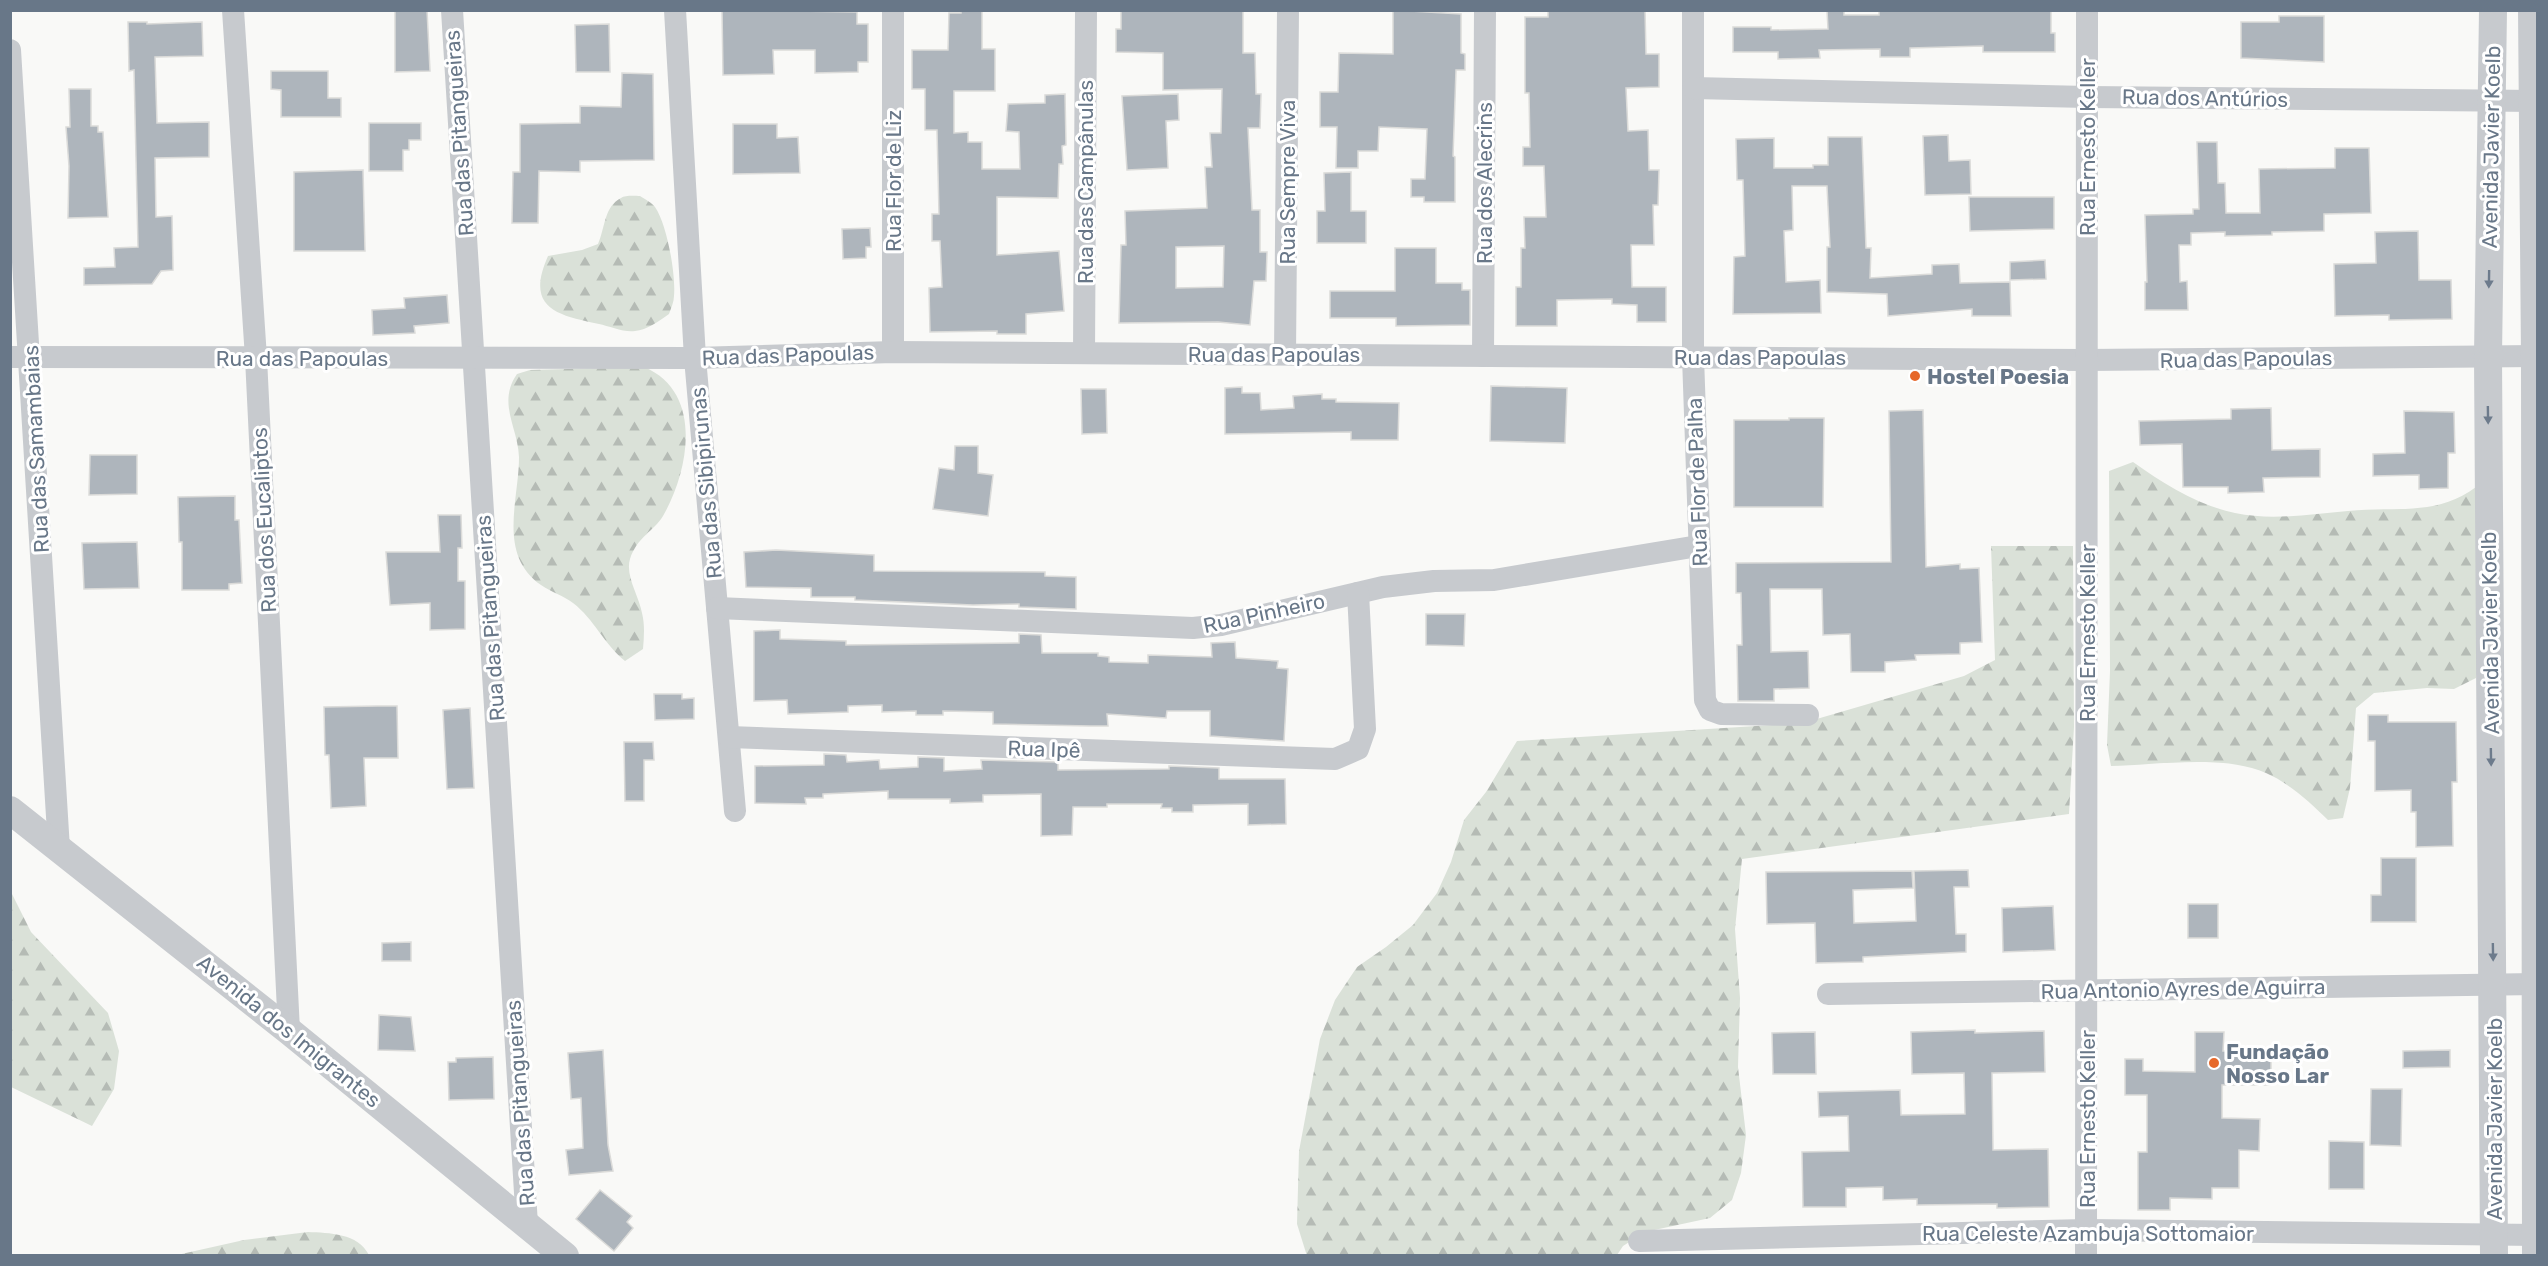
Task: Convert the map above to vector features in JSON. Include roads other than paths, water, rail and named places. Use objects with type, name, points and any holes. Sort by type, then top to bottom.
[{"type":"street","name":"Rua dos Eucaliptos","points":[[233,10],[256,358],[289,1031]]},
{"type":"street","name":"Rua das Pitangueiras","points":[[452,10],[527,1225]]},
{"type":"street","name":"Rua das Sibipirunas","points":[[675,10],[695,358],[735,811]]},
{"type":"street","name":"Rua Flor de Liz","points":[[893,10],[893,352]]},
{"type":"street","name":"Rua das Campânulas","points":[[1084,353],[1086,10]]},
{"type":"street","name":"Rua Sempre Viva","points":[[1286,354],[1288,10]]},
{"type":"street","name":"Rua dos Alecrins","points":[[1483,356],[1485,10]]},
{"type":"street","name":"Rua Flor de Palha","points":[[1693,10],[1693,357],[1705,700],[1710,710],[1720,714],[1808,715]]},
{"type":"street","name":"Rua Ernesto Keller","points":[[2086,1256],[2087,10]]},
{"type":"street","name":"Avenida Javier Koelb","points":[[2493,10],[2487,356],[2494,984],[2494,1246]]},
{"type":"street","name":"Avenida Javier Koelb","points":[[2532,10],[2535,101],[2536,356],[2536,1242]]},
{"type":"street","name":"Rua das Samambaias","points":[[10,50],[20,357],[59,849]]},
{"type":"street","name":"Rua dos Antúrios","points":[[1693,88],[2087,97],[2535,101]]},
{"type":"street","name":"Rua das Papoulas","points":[[20,357],[695,358],[893,352],[2086,360],[2536,356]]},
{"type":"street","name":"Rua Pinheiro","points":[[717,608],[1193,628],[1221,625],[1358,593],[1434,581],[1494,580],[1698,546]]},
{"type":"street","name":"Rua Ipê","points":[[729,737],[1335,759],[1358,749],[1365,729],[1358,593]]},
{"type":"street","name":"Avenida dos Imigrantes","points":[[10,810],[289,1031],[565,1256]]},
{"type":"street","name":"Rua Antonio Ayres de Aguirra","points":[[1828,994],[2536,984]]},
{"type":"street","name":"Rua Celeste Azambuja Sottomaior","points":[[1639,1241],[2086,1230],[2494,1246],[2536,1242]]},
{"type":"place","name":"Hostel Poesia","points":[[1915,376]]},
{"type":"place","name":"Fundação Nosso Lar","points":[[2214,1063]]}]
